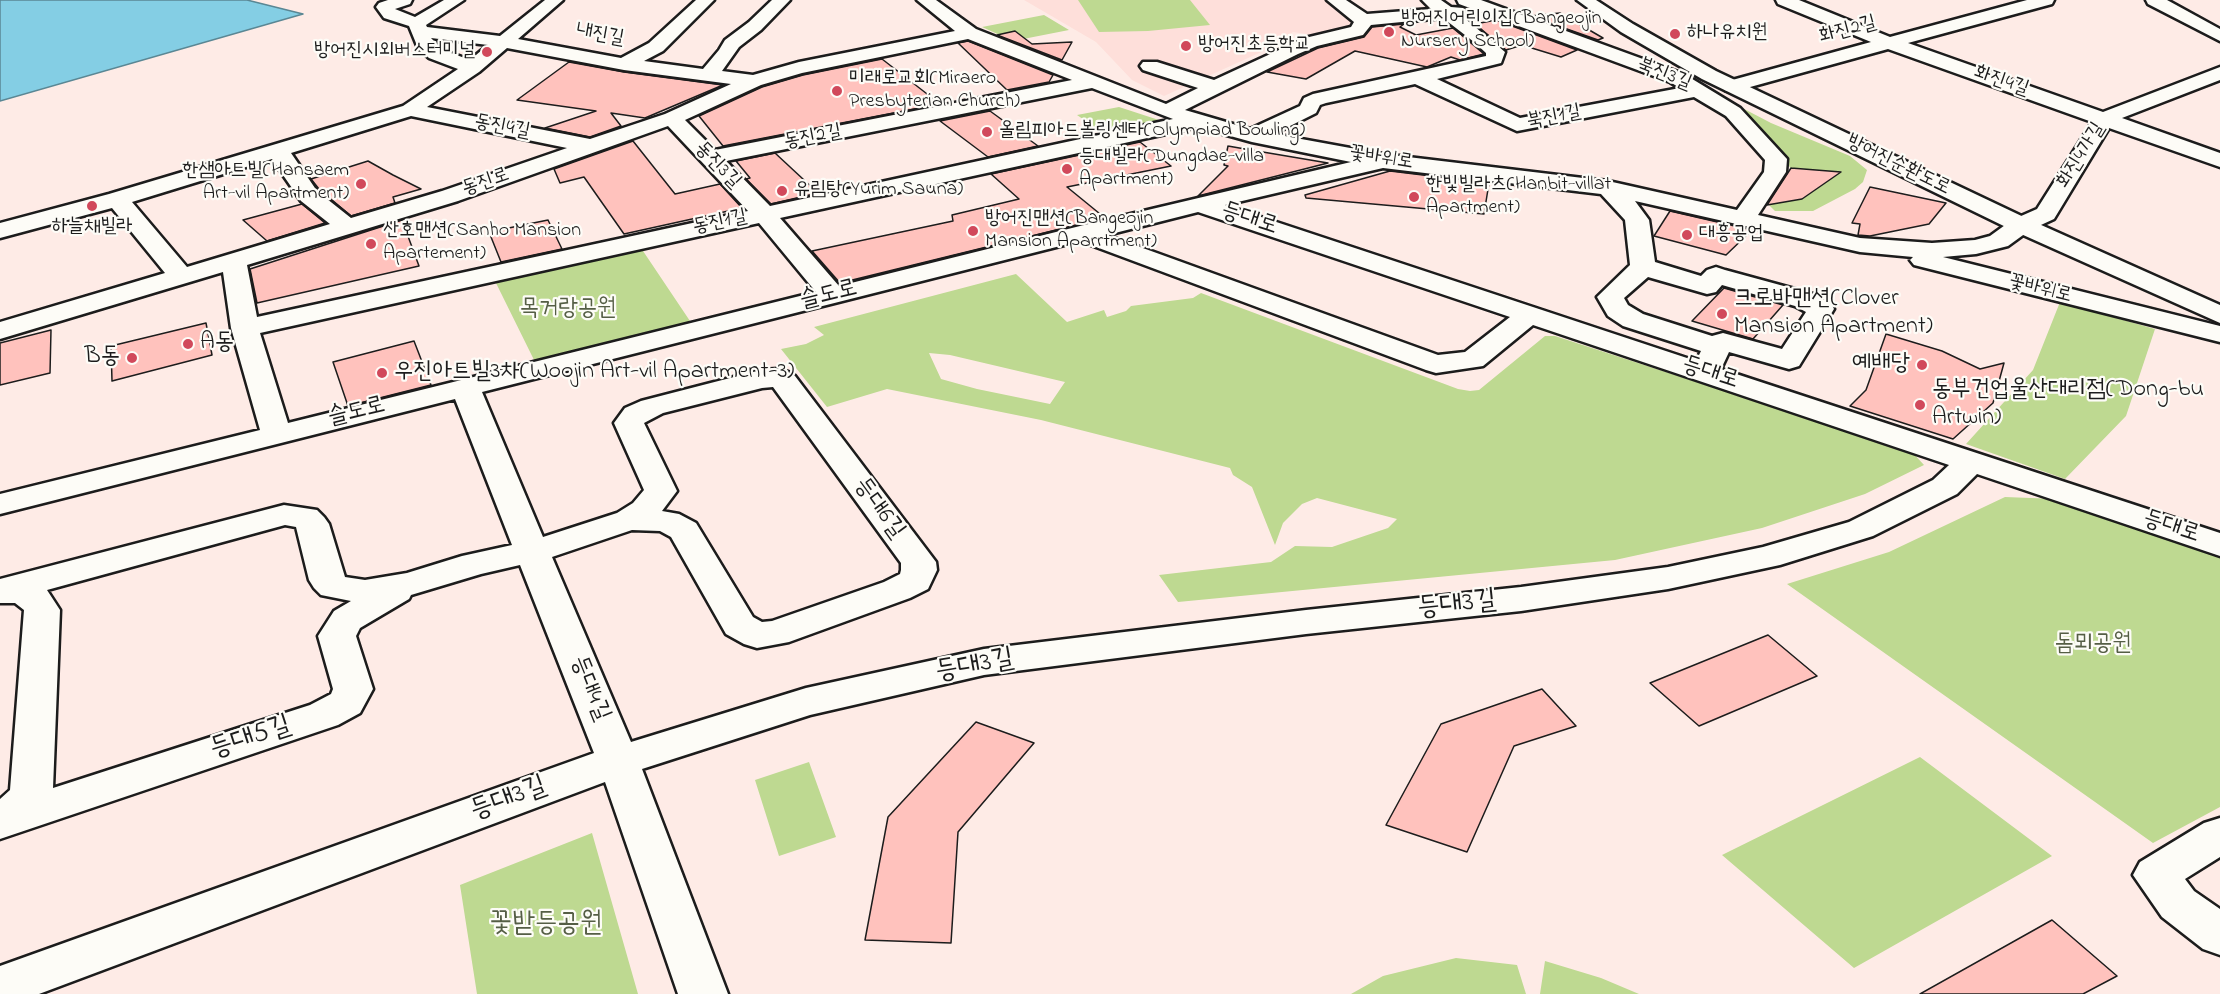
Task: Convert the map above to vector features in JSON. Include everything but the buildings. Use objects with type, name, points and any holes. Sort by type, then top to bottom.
[{"type":"street","points":[[404,0],[385,7],[390,15],[418,27],[504,42]]},
{"type":"street","points":[[418,27],[456,0]]},
{"type":"street","name":"내진길","points":[[504,42],[555,0]]},
{"type":"street","points":[[624,64],[656,47],[706,0]]},
{"type":"street","points":[[708,75],[728,52],[731,44],[755,26],[782,0]]},
{"type":"street","name":"꽃바위로","points":[[925,0],[970,33],[1167,111],[1252,136],[1383,161],[1608,188],[1860,245],[2220,334]]},
{"type":"street","points":[[1335,0],[1363,20],[1448,14],[1483,7]]},
{"type":"street","points":[[1252,136],[1309,109],[1311,102],[1320,98],[1494,59],[1496,52],[1430,0]]},
{"type":"street","name":"북진3길","points":[[1465,0],[1677,78],[1733,112],[1776,159],[1775,172],[1743,219]]},
{"type":"street","name":"방어진순환도로","points":[[1585,0],[1732,86],[2021,225],[2220,315]]},
{"type":"street","name":"화진4길","points":[[1784,0],[1889,43],[2220,160]]},
{"type":"street","name":"화진2길","points":[[1732,86],[2046,0]]},
{"type":"street","points":[[2154,0],[2220,36]]},
{"type":"street","points":[[1973,3],[2001,12]]},
{"type":"street","points":[[1167,111],[1301,46],[1357,32],[1364,24],[1363,20]]},
{"type":"street","points":[[418,27],[424,44],[436,54],[472,68]]},
{"type":"street","name":"동진로","points":[[0,331],[450,196],[672,118],[754,81],[798,68],[970,33]]},
{"type":"street","name":"내진길","points":[[504,42],[624,64],[754,81]]},
{"type":"street","name":"동진4길","points":[[4,225],[117,199],[410,110],[472,68],[504,42]]},
{"type":"street","points":[[1432,55],[1475,65]]},
{"type":"street","points":[[1640,65],[1681,58]]},
{"type":"street","points":[[1150,66],[1217,87]]},
{"type":"street","name":"화진4가길","points":[[2021,225],[2046,214],[2105,118],[2220,73]]},
{"type":"street","name":"북진1길","points":[[1418,77],[1517,125],[1700,90]]},
{"type":"street","name":"동진2길","points":[[710,158],[1094,82]]},
{"type":"street","name":"동진4길","points":[[410,110],[593,146]]},
{"type":"street","name":"동진3길","points":[[672,118],[763,213],[832,295]]},
{"type":"street","name":"동진1길","points":[[244,328],[1197,120]]},
{"type":"street","points":[[278,151],[309,196],[348,227]]},
{"type":"street","name":"슬도로","points":[[0,504],[1080,233],[1383,161]]},
{"type":"street","points":[[1608,188],[1625,204],[1637,220],[1643,267]]},
{"type":"street","points":[[117,199],[182,277]]},
{"type":"street","name":"등대로","points":[[1199,204],[2220,545]]},
{"type":"street","name":"꽃바위로","points":[[1860,245],[1932,251],[1976,247],[1999,241],[2021,225]]},
{"type":"street","points":[[1080,233],[1436,364],[1473,360],[1530,314]]},
{"type":"street","points":[[234,262],[244,328],[276,433]]},
{"type":"street","points":[[1643,267],[1707,285],[1716,275],[1804,300],[1821,309],[1789,360],[1723,341],[1717,347],[1705,373]]},
{"type":"street","points":[[1643,267],[1610,297],[1618,310],[1633,320],[1717,347]]},
{"type":"street","name":"등대6길","points":[[533,552],[629,520],[645,510],[661,490],[629,423],[636,414],[652,407],[761,379],[778,378],[785,382],[918,562],[919,570],[915,581],[897,591],[776,633],[757,635],[738,625],[684,530],[667,521],[629,520]]},
{"type":"street","name":"등대4길","points":[[465,387],[618,761],[704,994]]},
{"type":"street","name":"등대3길","points":[[0,987],[618,761],[806,702],[984,662],[1306,622],[1533,597],[1668,578],[1768,557],[1861,529],[1945,487],[1971,462]]},
{"type":"street","name":"등대5길","points":[[2,590],[284,515],[305,517],[312,524],[327,580],[334,587],[365,592],[411,584]]},
{"type":"street","name":"등대5길","points":[[0,821],[324,715],[346,703],[353,688],[337,636],[347,620],[379,599],[411,584],[474,564],[533,552]]},
{"type":"street","name":"등대5길","points":[[0,821],[16,810],[31,795],[42,610],[36,600],[25,593],[2,590]]},
{"type":"street","points":[[2220,835],[2156,875],[2178,904],[2220,935]]},
{"type":"shaded area","name":"방어진초등학교","points":[[1024,0],[1329,0],[1356,25],[1355,30],[1320,36],[1293,32],[1268,49],[1164,96],[1132,80],[1096,42]]},
{"type":"green space","points":[[1078,0],[1190,0],[1210,25],[1148,31],[1099,32]]},
{"type":"green space","points":[[1044,15],[1069,30],[1013,41],[982,27]]},
{"type":"green space","points":[[1704,88],[1771,123],[1850,156],[1867,170],[1863,182],[1855,189],[1813,211],[1775,211],[1768,204],[1769,198],[1778,203],[1802,199],[1824,184],[1827,171],[1791,168]]},
{"type":"green space","points":[[1119,107],[1168,123],[1109,137],[1077,115]]},
{"type":"green space","name":"목거랑공원","points":[[641,248],[692,324],[536,364],[495,281]]},
{"type":"green space","points":[[1016,274],[1067,322],[1104,310],[1107,317],[1126,311],[1131,306],[1193,298],[1201,293],[1458,389],[1470,391],[1479,390],[1545,336],[1555,336],[1912,452],[1924,465],[1865,494],[1762,528],[1615,560],[1178,602],[1159,575],[1271,562],[1295,546],[1332,547],[1388,528],[1397,519],[1317,498],[1302,504],[1283,523],[1275,545],[1252,487],[1233,475],[1230,468],[1041,420],[887,389],[827,407],[781,349],[806,344],[824,335],[814,327]],"holes":[[[929,353],[950,355],[1065,382],[1050,404],[977,389],[941,379]]]},
{"type":"green space","points":[[2060,302],[2155,329],[2126,416],[2065,479],[1966,444],[2033,370]]},
{"type":"green space","name":"돔뫼공원","points":[[2005,497],[2057,499],[2220,553],[2220,807],[2153,843],[1787,584],[1889,552]]},
{"type":"green space","points":[[1920,757],[2052,856],[1854,968],[1722,855]]},
{"type":"green space","points":[[809,762],[836,837],[779,856],[755,780]]},
{"type":"green space","name":"꽃받등공원","points":[[592,833],[638,994],[477,994],[460,885]]},
{"type":"green space","points":[[1456,958],[1517,965],[1526,994],[1351,994],[1383,976]]},
{"type":"green space","points":[[1545,961],[1601,978],[1639,994],[1540,994]]},
{"type":"water","points":[[0,0],[247,0],[303,14],[0,101]]},
{"type":"place","name":"방어진어린이집(Bangeojin Nursery School)","points":[[1389,32]]},
{"type":"place","name":"하나유치원","points":[[1675,34]]},
{"type":"place","name":"방어진초등학교","points":[[1186,46]]},
{"type":"place","name":"방어진시외버스터미널","points":[[487,52]]},
{"type":"place","name":"미래로교회(Miraero Presbyterian Church)","points":[[837,91]]},
{"type":"place","name":"올림피아드볼링센타(Olympiad Bowling)","points":[[987,132]]},
{"type":"place","name":"등대빌라(Dungdae-villa Apartment)","points":[[1067,169]]},
{"type":"place","name":"한샘아트빌(Hansaem Art-vil Apartment)","points":[[361,184]]},
{"type":"place","name":"유림탕(Yurim Sauna)","points":[[782,191]]},
{"type":"place","name":"한빛빌라츠(Hanbit-villat Apartment)","points":[[1414,197]]},
{"type":"place","name":"하늘채빌라","points":[[92,206]]},
{"type":"place","name":"방어진맨션(Bangeojin Mansion Aparrtment)","points":[[973,231]]},
{"type":"place","name":"대흥공업","points":[[1687,235]]},
{"type":"place","name":"산호맨션(Sanho Mansion Apartement)","points":[[371,244]]},
{"type":"place","name":"크로바맨션(Clover Mansion Apartment)","points":[[1722,314]]},
{"type":"place","name":"A동","points":[[188,344]]},
{"type":"place","name":"B동","points":[[132,358]]},
{"type":"place","name":"예배당","points":[[1922,365]]},
{"type":"place","name":"우진아트빌3차(Woojin Art-vil Apartment-3)","points":[[382,373]]},
{"type":"place","name":"동부건업울산대리점(Dong-bu Artwin)","points":[[1920,405]]}]
